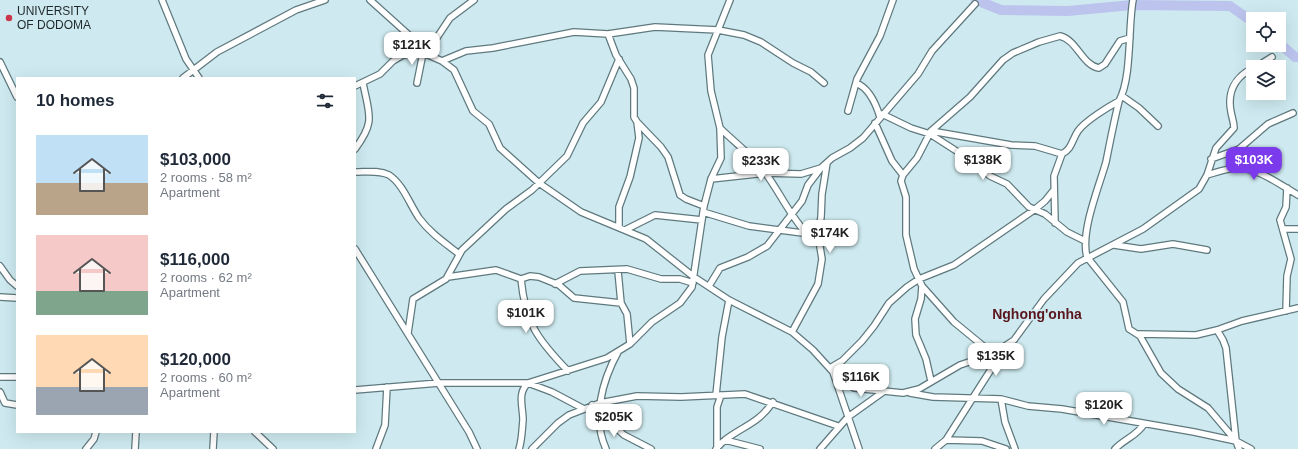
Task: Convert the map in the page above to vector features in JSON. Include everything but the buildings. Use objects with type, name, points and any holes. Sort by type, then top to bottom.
[{"type":"street","points":[[162,0],[180,47],[198,77]]},
{"type":"street","points":[[185,77],[217,52],[296,10],[324,0]]},
{"type":"street","points":[[370,0],[420,45],[425,54]]},
{"type":"street","points":[[417,83],[425,54],[450,18],[474,0]]},
{"type":"street","points":[[358,389],[439,382],[528,383],[568,371],[618,352],[630,344],[647,326],[680,303],[691,290],[694,280],[704,209],[711,179],[720,158],[720,128],[711,91],[708,55],[730,0]]},
{"type":"street","points":[[848,111],[856,83],[880,36],[893,0]]},
{"type":"street","points":[[1133,0],[1130,38],[1122,96],[1119,101],[1086,241],[1087,257],[1123,302],[1129,329],[1139,334],[1192,336],[1217,330],[1242,321],[1298,308]]},
{"type":"street","points":[[709,286],[720,268],[760,251],[767,246],[792,215],[804,197],[808,185],[821,168],[863,138],[874,123],[918,74],[932,51],[975,4]]},
{"type":"street","points":[[442,61],[466,51],[493,48],[568,33],[608,34],[655,27],[718,30],[744,35],[761,42],[793,63],[812,72],[824,83]]},
{"type":"street","points":[[608,34],[619,59],[631,79],[634,88],[634,117],[668,157],[680,195],[704,209],[749,226],[818,235]]},
{"type":"street","points":[[992,354],[954,322],[922,286],[919,280],[914,269],[906,236],[906,197],[901,181],[903,175],[917,158],[931,132],[970,97],[996,67],[1012,53],[1039,42],[1060,36],[1070,41],[1088,61],[1099,68],[1106,64],[1120,41],[1130,38]]},
{"type":"street","points":[[356,86],[380,74],[393,61],[403,55],[425,54],[442,61],[454,70],[473,111],[489,124],[500,148],[539,183],[581,212],[646,239],[694,280],[709,286],[729,300],[792,332],[813,350],[831,370],[854,388],[883,392],[910,393],[933,397],[973,397],[1001,400],[1028,406],[1062,409],[1236,441],[1251,449]]},
{"type":"street","points":[[1267,60],[1272,57]]},
{"type":"street","points":[[408,333],[413,299],[440,284],[448,277],[459,254],[506,209],[539,183],[562,162],[572,149],[583,123],[601,102],[619,59]]},
{"type":"street","points":[[0,62],[16,95]]},
{"type":"street","points":[[910,393],[960,365],[992,354],[1004,348],[1020,334],[1048,294],[1078,263],[1143,229],[1199,189],[1207,175],[1216,148],[1234,128],[1230,106],[1233,86],[1243,73],[1246,72]]},
{"type":"street","points":[[356,148],[363,139],[370,123],[363,83]]},
{"type":"street","points":[[856,83],[868,91],[881,115],[911,128],[1004,144],[1035,146],[1062,154]]},
{"type":"street","points":[[1122,96],[1139,108],[1158,126]]},
{"type":"street","points":[[1055,223],[1053,191],[1055,169],[1062,154],[1070,148],[1078,130],[1109,106],[1119,101]]},
{"type":"street","points":[[1211,160],[1239,149],[1268,124],[1293,113]]},
{"type":"street","points":[[622,229],[619,207],[630,177],[639,142],[637,122]]},
{"type":"street","points":[[874,123],[892,161],[903,175]]},
{"type":"street","points":[[720,128],[765,172],[792,215],[806,233]]},
{"type":"street","points":[[931,132],[972,161],[990,176],[1007,184],[1034,210],[1046,214],[1055,223],[1086,241]]},
{"type":"street","points":[[792,332],[818,284],[822,259],[818,235],[827,163]]},
{"type":"street","points":[[711,179],[765,172],[801,174],[821,168]]},
{"type":"street","points":[[1207,175],[1230,169],[1243,168],[1274,180],[1298,195]]},
{"type":"street","points":[[356,172],[375,172],[389,176],[400,187],[425,225],[459,254]]},
{"type":"street","points":[[1286,311],[1287,279],[1290,259],[1284,229],[1280,220],[1286,207],[1287,188]]},
{"type":"street","points":[[831,370],[862,341],[892,299],[906,287],[954,265],[1034,210],[1045,201],[1053,191]]},
{"type":"street","points":[[622,229],[655,215],[702,220]]},
{"type":"street","points":[[1284,229],[1298,229]]},
{"type":"street","points":[[1114,244],[1141,249],[1173,244],[1207,250]]},
{"type":"street","points":[[356,251],[439,382],[469,432],[477,449]]},
{"type":"street","points":[[0,266],[10,280],[16,285]]},
{"type":"street","points":[[448,277],[490,270],[521,279],[536,276],[555,284],[574,298],[621,303]]},
{"type":"street","points":[[555,284],[580,271],[633,270],[660,279],[694,280]]},
{"type":"street","points":[[618,271],[621,303],[627,314],[630,344]]},
{"type":"street","points":[[521,279],[525,308],[534,330],[568,371]]},
{"type":"street","points":[[922,286],[921,299],[914,319],[916,335],[926,359],[931,381]]},
{"type":"street","points":[[0,296],[16,298]]},
{"type":"street","points":[[716,449],[717,407],[722,337],[729,300]]},
{"type":"street","points":[[1217,330],[1226,348],[1236,441],[1239,449]]},
{"type":"street","points":[[1139,334],[1160,373],[1178,389],[1208,408],[1236,441]]},
{"type":"street","points":[[935,449],[946,440],[1004,348]]},
{"type":"street","points":[[606,449],[600,433],[600,403],[608,372],[618,352]]},
{"type":"street","points":[[831,370],[859,449]]},
{"type":"street","points":[[0,377],[16,377]]},
{"type":"street","points":[[528,383],[552,392],[584,409]]},
{"type":"street","points":[[519,449],[523,418],[521,394],[528,383]]},
{"type":"street","points":[[376,449],[385,425],[388,387]]},
{"type":"street","points":[[0,392],[5,403],[16,405]]},
{"type":"street","points":[[820,449],[838,426],[883,392]]},
{"type":"street","points":[[532,449],[558,423],[569,415],[600,403],[637,396],[681,397],[745,394],[773,402],[838,426]]},
{"type":"street","points":[[1001,400],[1005,422],[1015,449]]},
{"type":"street","points":[[716,449],[724,440],[747,428],[773,402]]},
{"type":"street","points":[[592,406],[624,435],[652,449]]},
{"type":"street","points":[[1115,449],[1120,443],[1137,433],[1144,424]]},
{"type":"street","points":[[86,449],[94,439],[96,433]]},
{"type":"street","points":[[134,449],[136,433]]},
{"type":"street","points":[[213,449],[214,433]]},
{"type":"street","points":[[256,433],[273,449]]},
{"type":"street","points":[[724,440],[760,449]]},
{"type":"street","points":[[946,440],[982,441],[1006,449]]},
{"type":"waterway","points":[[976,0],[1001,10],[1068,11],[1132,5],[1230,6],[1246,17]]},
{"type":"waterway","points":[[1286,49],[1295,57],[1298,57]]},
{"type":"place","name":"UNIVERSITY OF DODOMA","points":[[9,18]]},
{"type":"district","name":"Nghong'onha","points":[[1037,314]]}]
